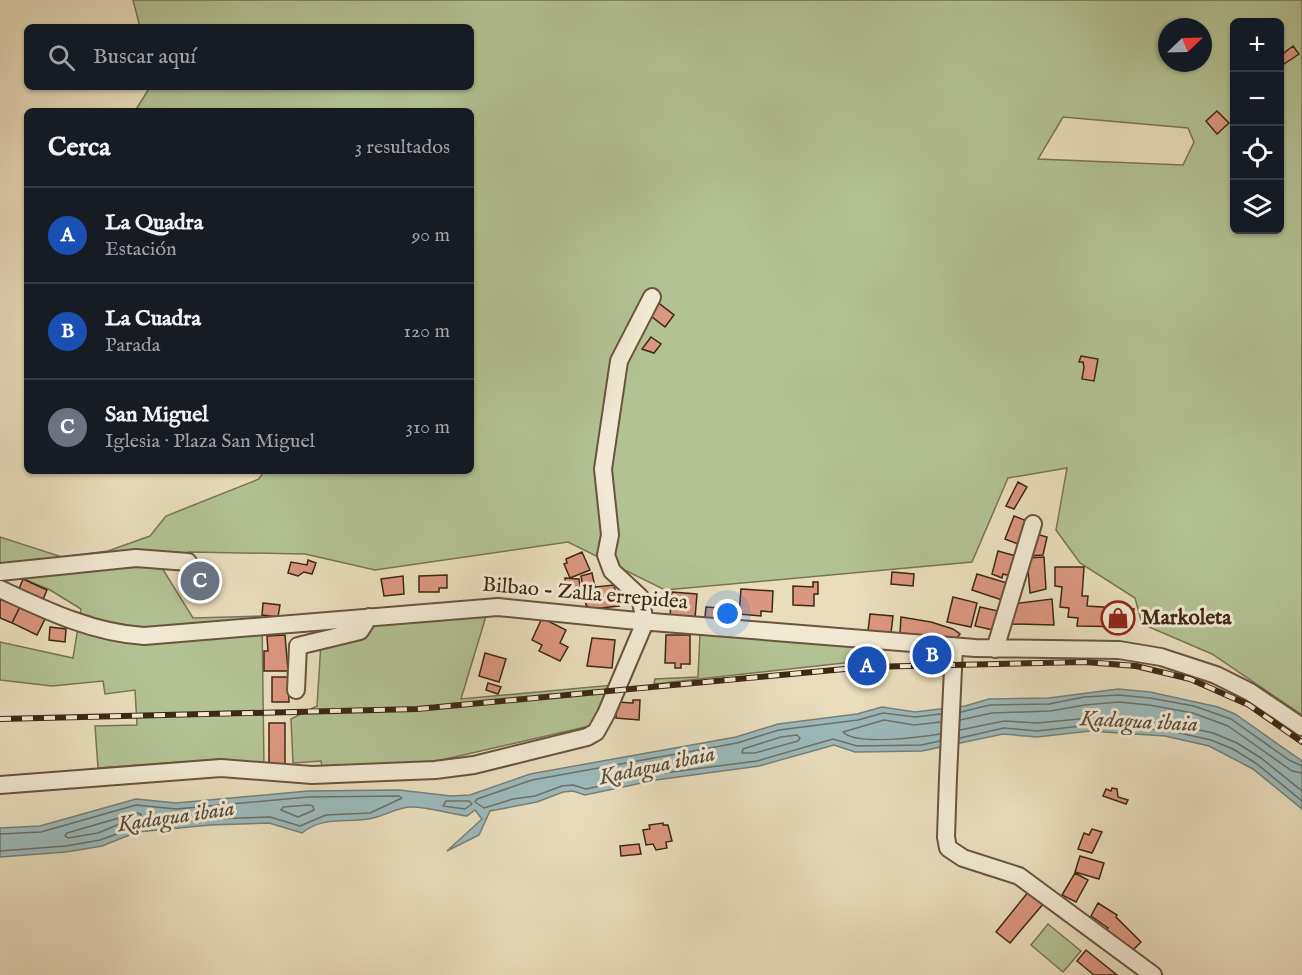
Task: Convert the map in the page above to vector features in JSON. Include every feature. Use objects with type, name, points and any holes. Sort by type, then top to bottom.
[{"type":"street","points":[[0,785],[221,768],[312,775],[459,768],[587,737],[596,732],[604,720],[645,622],[640,597],[612,570],[606,555],[610,535],[603,469],[619,361],[652,297]]},
{"type":"street","points":[[995,649],[1033,524]]},
{"type":"street","points":[[0,572],[136,558],[188,562]]},
{"type":"street","name":"Bilbao - Zalla errepidea","points":[[0,589],[71,620],[132,635],[183,634],[498,607],[645,622],[954,647],[1094,648],[1161,657],[1234,683],[1302,727]]},
{"type":"street","points":[[296,690],[298,646],[360,631],[369,617]]},
{"type":"street","points":[[954,647],[946,837],[948,848],[954,854],[1019,876],[1142,972]]},
{"type":"green space","points":[[133,0],[1302,0],[1302,715],[1212,654],[1142,624],[1135,598],[1080,563],[1056,530],[1067,468],[1008,478],[972,562],[665,590],[568,542],[375,570],[305,554],[189,552],[162,568],[193,618],[262,616],[264,769],[221,759],[98,768],[95,726],[137,725],[135,690],[105,694],[103,681],[52,686],[0,680],[0,642],[73,658],[81,609],[50,590],[0,569],[0,537],[62,557],[108,551],[150,536],[166,516],[259,479],[262,474],[474,474],[474,108],[137,108],[148,90],[474,90],[474,24],[139,24]],"holes":[[[1063,117],[1188,128],[1194,142],[1183,165],[1038,159]]]},
{"type":"green space","points":[[486,616],[461,699],[613,685],[594,725],[437,761],[322,767],[321,761],[293,763],[291,719],[317,706],[321,643],[370,625]]},
{"type":"green space","points":[[700,634],[868,646],[862,661],[654,684],[655,679],[698,677]]},
{"type":"green space","points":[[1048,924],[1081,951],[1063,972],[1031,945]]},
{"type":"water","name":"Kadagua ibaia","points":[[1118,689],[1150,692],[1218,707],[1235,714],[1302,761],[1302,809],[1253,769],[1209,746],[1165,736],[1090,731],[1037,737],[1003,734],[922,751],[855,752],[834,745],[759,766],[656,780],[585,795],[573,791],[563,792],[537,802],[490,811],[479,835],[447,851],[482,819],[475,810],[467,816],[426,808],[407,807],[364,820],[319,824],[302,833],[269,823],[210,825],[137,832],[102,846],[66,852],[0,857],[0,828],[40,826],[136,799],[176,803],[308,791],[399,790],[451,796],[470,795],[530,774],[736,737],[778,724],[857,714],[882,707],[915,712],[965,706],[989,699],[1049,698]]},
{"type":"building","points":[[1293,46],[1299,54],[1284,64],[1284,53]]},
{"type":"building","points":[[1217,111],[1229,123],[1217,134],[1206,121]]},
{"type":"building","points":[[656,301],[674,315],[665,327],[647,313]]},
{"type":"building","points":[[651,337],[661,344],[654,353],[642,349]]},
{"type":"building","points":[[1081,356],[1098,359],[1094,381],[1082,379],[1084,367],[1083,362],[1079,362]]},
{"type":"building","points":[[1018,482],[1027,487],[1014,509],[1006,506]]},
{"type":"building","points":[[1014,516],[1032,523],[1023,546],[1005,539]]},
{"type":"building","points":[[1036,534],[1047,537],[1043,555],[1028,556]]},
{"type":"building","points":[[998,551],[1016,556],[1011,576],[1003,574],[1002,578],[992,574]]},
{"type":"building","points":[[582,552],[590,570],[570,578],[564,564],[567,563],[566,559]]},
{"type":"building","points":[[1044,557],[1046,589],[1030,593],[1027,558]]},
{"type":"building","points":[[308,560],[316,563],[312,574],[304,572],[298,576],[288,573],[291,562],[307,565]]},
{"type":"building","points":[[199,562],[207,577],[213,574],[217,583],[213,585],[216,591],[201,602],[198,596],[192,599],[182,580],[188,577],[184,570]]},
{"type":"building","points":[[1055,567],[1084,567],[1082,596],[1088,596],[1087,606],[1134,609],[1132,627],[1077,626],[1078,618],[1068,617],[1069,608],[1060,607],[1062,587],[1055,586]]},
{"type":"building","points":[[892,572],[914,574],[913,586],[891,584]]},
{"type":"building","points":[[592,573],[595,587],[614,585],[619,606],[591,609],[586,605],[581,576]]},
{"type":"building","points":[[977,574],[1007,583],[1005,601],[972,590]]},
{"type":"building","points":[[447,575],[447,588],[439,588],[439,592],[419,592],[419,576]]},
{"type":"building","points":[[403,576],[404,594],[384,596],[381,579]]},
{"type":"building","points":[[565,578],[579,579],[581,593],[566,594]]},
{"type":"building","points":[[23,579],[47,590],[42,602],[18,591]]},
{"type":"building","points":[[813,582],[818,582],[818,594],[814,594],[814,606],[793,605],[793,586],[813,587]]},
{"type":"building","points":[[741,589],[773,591],[772,612],[761,611],[761,616],[739,614]]},
{"type":"building","points":[[672,592],[697,594],[695,618],[670,616]]},
{"type":"building","points":[[953,597],[977,603],[971,627],[947,622]]},
{"type":"building","points":[[0,599],[20,607],[12,623],[0,618]]},
{"type":"building","points":[[1052,599],[1054,625],[1012,624],[1013,604]]},
{"type":"building","points":[[263,603],[280,605],[278,617],[262,615]]},
{"type":"building","points":[[721,603],[729,604],[728,620],[705,618],[706,607],[720,608]]},
{"type":"building","points":[[20,607],[45,619],[37,635],[12,623]]},
{"type":"building","points":[[980,607],[998,611],[993,630],[975,626]]},
{"type":"building","points":[[870,614],[893,616],[891,633],[868,631]]},
{"type":"building","points":[[901,617],[931,622],[953,629],[960,634],[957,638],[900,633]]},
{"type":"building","points":[[542,618],[566,630],[560,643],[568,647],[560,661],[539,651],[542,645],[532,640]]},
{"type":"building","points":[[50,627],[66,629],[65,642],[49,640]]},
{"type":"building","points":[[285,635],[288,671],[264,671],[264,651],[268,651],[267,636]]},
{"type":"building","points":[[666,635],[690,635],[690,664],[681,664],[681,668],[675,668],[675,663],[665,663]]},
{"type":"building","points":[[592,638],[615,640],[612,668],[587,666]]},
{"type":"building","points":[[485,653],[506,659],[499,682],[479,676]]},
{"type":"building","points":[[272,677],[288,677],[289,702],[272,702]]},
{"type":"building","points":[[488,683],[501,687],[498,694],[486,690]]},
{"type":"building","points":[[633,700],[640,700],[639,720],[616,718],[617,702],[633,703]]},
{"type":"building","points":[[269,723],[285,723],[285,764],[269,764]]},
{"type":"building","points":[[1112,788],[1117,789],[1118,797],[1128,800],[1126,804],[1103,796],[1106,789],[1111,791]]},
{"type":"building","points":[[663,823],[663,825],[668,825],[672,841],[666,842],[667,848],[656,850],[653,844],[646,845],[643,830],[650,829],[649,825]]},
{"type":"building","points":[[1092,829],[1102,832],[1092,853],[1078,849],[1084,833],[1089,835]]},
{"type":"building","points":[[639,844],[641,854],[621,856],[620,846]]},
{"type":"building","points":[[1080,856],[1104,863],[1099,879],[1075,872]]},
{"type":"building","points":[[1075,873],[1088,880],[1076,902],[1062,895]]},
{"type":"building","points":[[1029,891],[1044,903],[1010,943],[996,932]]},
{"type":"building","points":[[1098,903],[1117,915],[1116,917],[1141,942],[1131,952],[1107,930],[1108,928],[1091,916]]},
{"type":"building","points":[[1086,950],[1117,975],[1094,975],[1077,961]]},
{"type":"railway","points":[[0,719],[417,709],[866,667],[1085,662],[1136,666],[1190,679],[1249,705],[1302,742]]},
{"type":"place","name":"San Miguel","points":[[200,581]]},
{"type":"place","name":"Markoleta","points":[[1118,618]]},
{"type":"place","name":"La Cuadra","points":[[932,655]]},
{"type":"place","name":"La Quadra","points":[[867,666]]}]
